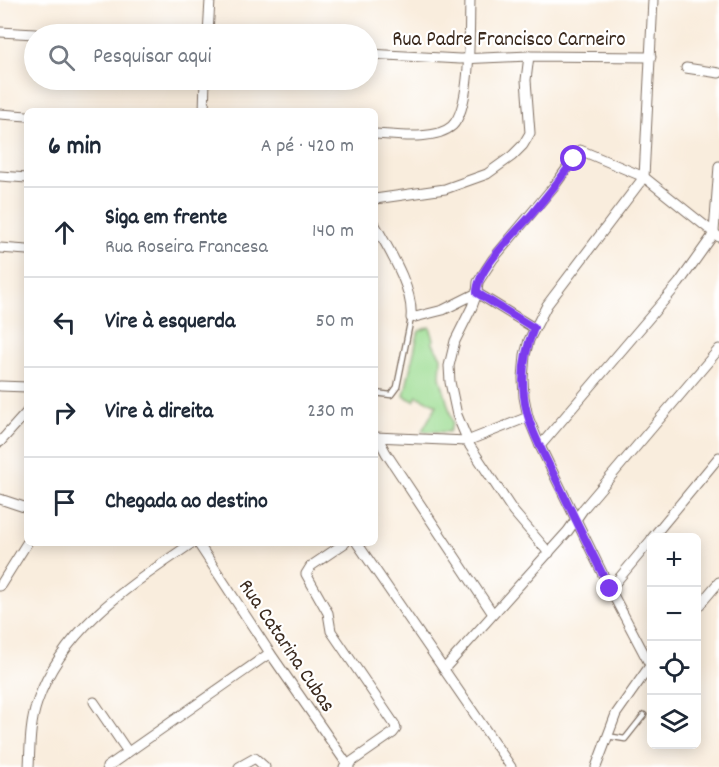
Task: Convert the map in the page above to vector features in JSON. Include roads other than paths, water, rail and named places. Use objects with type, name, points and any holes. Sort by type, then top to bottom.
[{"type":"street","points":[[209,24],[210,0]]},
{"type":"street","points":[[378,134],[422,136],[451,127],[463,106],[470,0]]},
{"type":"street","points":[[647,657],[610,589],[540,446],[528,417],[523,378],[525,355],[534,328],[547,305],[644,177],[653,0]]},
{"type":"street","points":[[0,32],[24,33]]},
{"type":"street","name":"Rua Padre Francisco Carneiro","points":[[378,55],[467,59],[529,56],[651,57]]},
{"type":"street","points":[[378,199],[445,189],[486,174],[512,156],[523,145],[530,133],[526,80],[529,56]]},
{"type":"street","points":[[686,68],[719,73]]},
{"type":"street","points":[[204,108],[205,90]]},
{"type":"street","points":[[0,114],[24,116]]},
{"type":"street","points":[[549,553],[513,512],[467,441],[458,415],[448,366],[455,340],[477,293],[478,282],[493,259],[555,185],[580,150],[644,177],[716,234]]},
{"type":"street","points":[[540,446],[679,283],[716,234],[719,166]]},
{"type":"street","points":[[0,176],[24,178]]},
{"type":"street","points":[[378,231],[409,293],[411,318],[442,310],[477,293]]},
{"type":"street","points":[[0,248],[24,250]]},
{"type":"street","points":[[477,293],[534,328]]},
{"type":"street","points":[[444,669],[549,553],[719,349]]},
{"type":"street","points":[[0,386],[24,387]]},
{"type":"street","points":[[0,442],[24,415]]},
{"type":"street","points":[[378,438],[467,441],[528,417]]},
{"type":"street","points":[[378,441],[493,614]]},
{"type":"street","points":[[656,533],[719,457]]},
{"type":"street","points":[[0,499],[24,507]]},
{"type":"street","points":[[610,589],[647,544]]},
{"type":"street","points":[[0,586],[25,546]]},
{"type":"street","points":[[29,767],[32,723],[37,704],[43,686],[64,653],[93,617],[117,595],[188,546]]},
{"type":"street","name":"Rua Catarina Cubas","points":[[200,546],[347,766]]},
{"type":"street","points":[[341,546],[311,566],[306,574],[328,613],[332,631],[396,729],[347,766]]},
{"type":"street","points":[[359,546],[511,767]]},
{"type":"street","points":[[701,603],[719,582]]},
{"type":"street","points":[[107,767],[270,653]]},
{"type":"street","points":[[596,767],[622,703],[647,669]]},
{"type":"street","points":[[94,702],[128,752]]},
{"type":"street","points":[[239,767],[255,758],[265,767]]},
{"type":"lane","points":[[378,393],[391,395],[397,387],[411,318]]},
{"type":"lane","points":[[607,736],[626,740],[644,715]]}]
